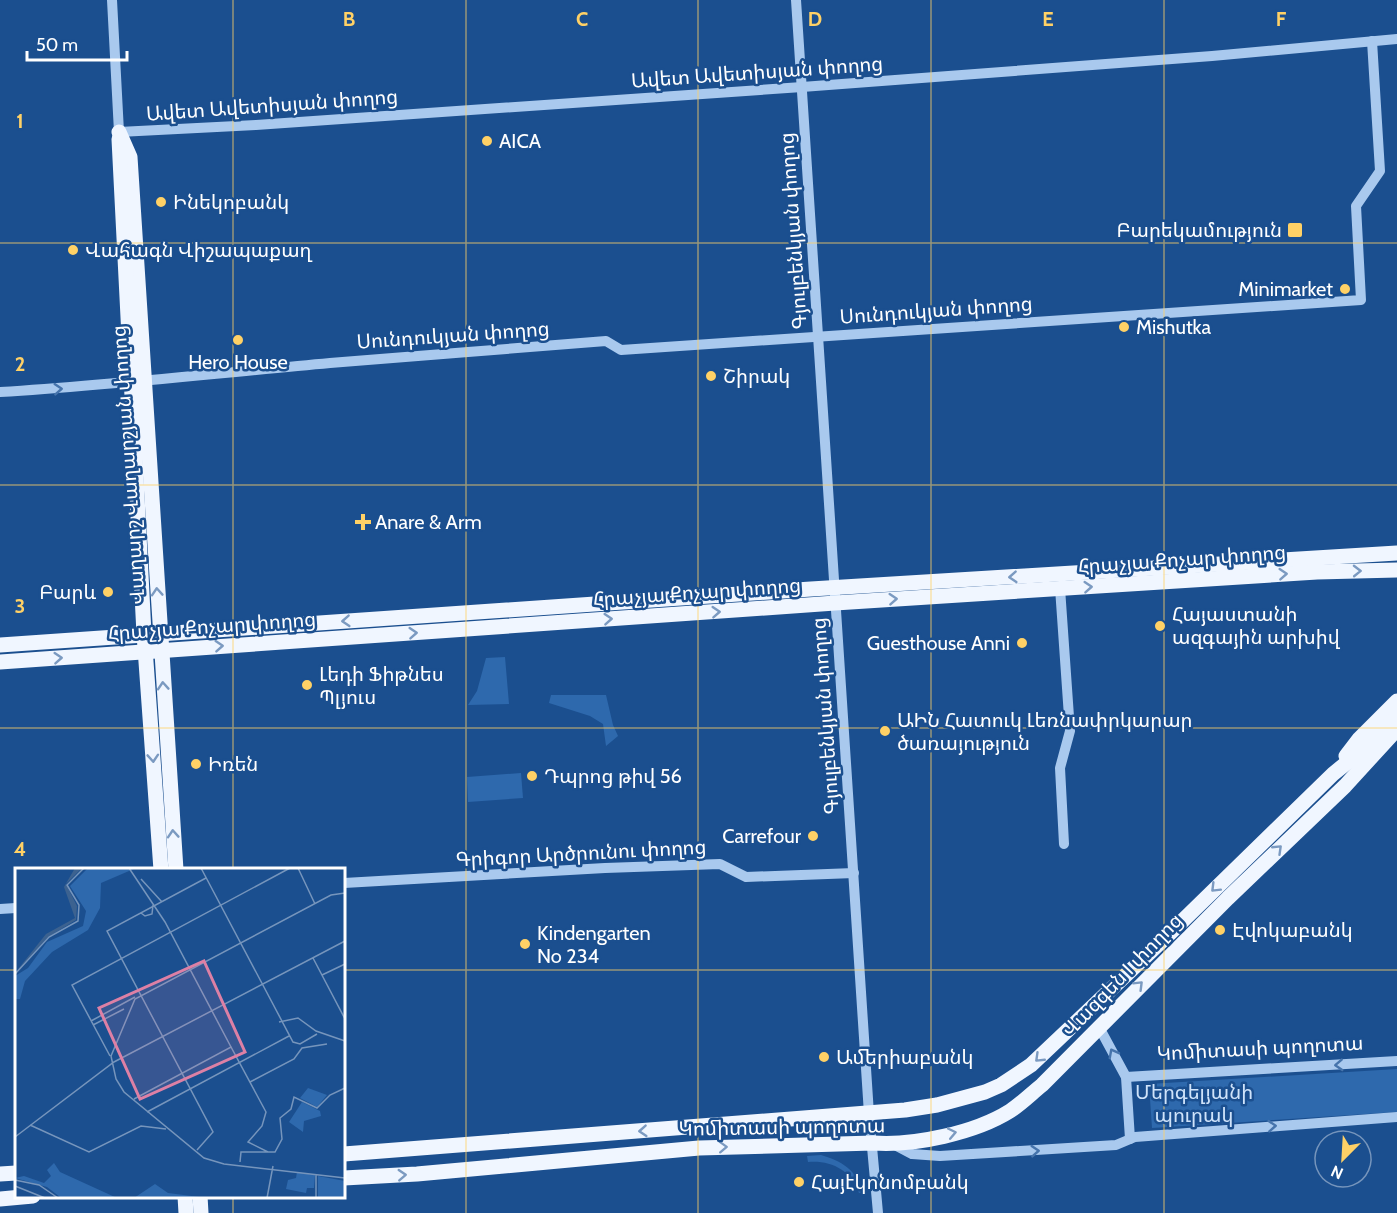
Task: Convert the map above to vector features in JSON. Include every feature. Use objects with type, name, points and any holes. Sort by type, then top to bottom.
[{"type":"main road","name":"Վաղարշ Վաղարշյան փողոց","points":[[119,132],[130,157],[144,634],[153,651],[176,868]]},
{"type":"main road","name":"Վաղարշ Վաղարշյան փողոց","points":[[138,382],[160,633],[153,651],[161,868]]},
{"type":"main road","name":"Հրաչյա Քոչար փողոց","points":[[0,662],[1397,553]]},
{"type":"main road","name":"Հրաչյա Քոչար փողոց","points":[[0,645],[160,633],[835,596],[1060,588],[1317,572],[1397,570]]},
{"type":"main road","name":"Վազգեն I փողոց","points":[[869,1114],[965,1099],[1001,1085],[1031,1065],[1333,774],[1359,738],[1397,701]]},
{"type":"main road","name":"Վազգեն I փողոց","points":[[895,1144],[980,1127],[1010,1111],[1042,1085],[1100,1029],[1128,996],[1348,782],[1397,716]]},
{"type":"main road","name":"Վազգեն I փողոց","points":[[1333,774],[1397,729]]},
{"type":"main road","name":"Վազգեն I փողոց","points":[[1348,782],[1382,759],[1397,744]]},
{"type":"main road","name":"Կոմիտասի պողոտա","points":[[345,1154],[869,1114]]},
{"type":"main road","name":"Կոմիտասի պողոտա","points":[[345,1178],[417,1174],[699,1148],[895,1144]]},
{"type":"main road","points":[[0,1174],[15,1173]]},
{"type":"main road","points":[[0,1199],[16,1198]]},
{"type":"main road","points":[[185,1198],[186,1213]]},
{"type":"main road","points":[[200,1198],[201,1213]]},
{"type":"street","name":"Վաղարշ Վաղարշյան փողոց","points":[[112,0],[119,132]]},
{"type":"street","name":"Գյուլբենկյան փողոց","points":[[796,0],[869,1114],[878,1213]]},
{"type":"street","name":"Ավետ Ավետիսյան փողոց","points":[[119,132],[255,125],[802,87],[1212,56],[1397,39]]},
{"type":"street","name":"Սունդուկյան փողոց","points":[[0,392],[606,341],[621,350],[1361,300],[1356,206],[1380,171],[1372,41]]},
{"type":"street","points":[[1060,588],[1070,731],[1060,768],[1064,844]]},
{"type":"street","name":"Գրիգոր Արծրունու փողոց","points":[[345,883],[604,868],[720,864],[746,877],[854,873]]},
{"type":"street","points":[[0,909],[15,908]]},
{"type":"street","points":[[1100,1029],[1126,1077],[1131,1140]]},
{"type":"street","name":"Կոմիտասի պողոտա","points":[[1126,1077],[1397,1061]]},
{"type":"street","name":"Կոմիտասի պողոտա","points":[[895,1144],[912,1154],[940,1156],[1116,1145],[1135,1137],[1397,1116]]},
{"type":"green space","points":[[505,657],[509,704],[468,705],[477,691],[486,658]]},
{"type":"green space","points":[[551,695],[606,695],[618,736],[606,746],[603,724],[590,716],[549,703]]},
{"type":"green space","points":[[521,773],[523,798],[468,802],[467,777]]},
{"type":"green space","name":"Մերգելյանի պուրակ","points":[[1397,1069],[1397,1112],[1152,1128],[1149,1084]]},
{"type":"green space","points":[[821,1155],[835,1160],[852,1172],[864,1192],[859,1193],[851,1178],[839,1168],[825,1163],[808,1162],[807,1156]]},
{"type":"place","name":"AICA","points":[[487,141]]},
{"type":"place","name":"Ինեկոբանկ","points":[[161,202]]},
{"type":"place","name":"Բարեկամություն","points":[[1295,230]]},
{"type":"place","name":"Վահագն Վիշապաքաղ","points":[[73,250]]},
{"type":"place","name":"Minimarket","points":[[1345,289]]},
{"type":"place","name":"Mishutka","points":[[1124,327]]},
{"type":"place","name":"Hero House","points":[[238,340]]},
{"type":"place","name":"Շիրակ","points":[[711,376]]},
{"type":"place","name":"Anare & Arm","points":[[363,522]]},
{"type":"place","name":"Բարև","points":[[108,592]]},
{"type":"place","name":"Հայաստանի ազգային արխիվ","points":[[1160,626]]},
{"type":"place","name":"Guesthouse Anni","points":[[1022,643]]},
{"type":"place","name":"Լեդի Ֆիթնես Պլյուս","points":[[307,685]]},
{"type":"place","name":"ԱԻՆ Հատուկ Լեռնափրկարար ծառայություն","points":[[885,731]]},
{"type":"place","name":"Իռեն","points":[[196,764]]},
{"type":"place","name":"Դպրոց թիվ 56","points":[[532,776]]},
{"type":"place","name":"Carrefour","points":[[813,836]]},
{"type":"place","name":"Էվոկաբանկ","points":[[1220,930]]},
{"type":"place","name":"Kindengarten No 234","points":[[525,944]]},
{"type":"place","name":"Ամերիաբանկ","points":[[824,1057]]},
{"type":"place","name":"Հայէկոնոմբանկ","points":[[799,1182]]}]
